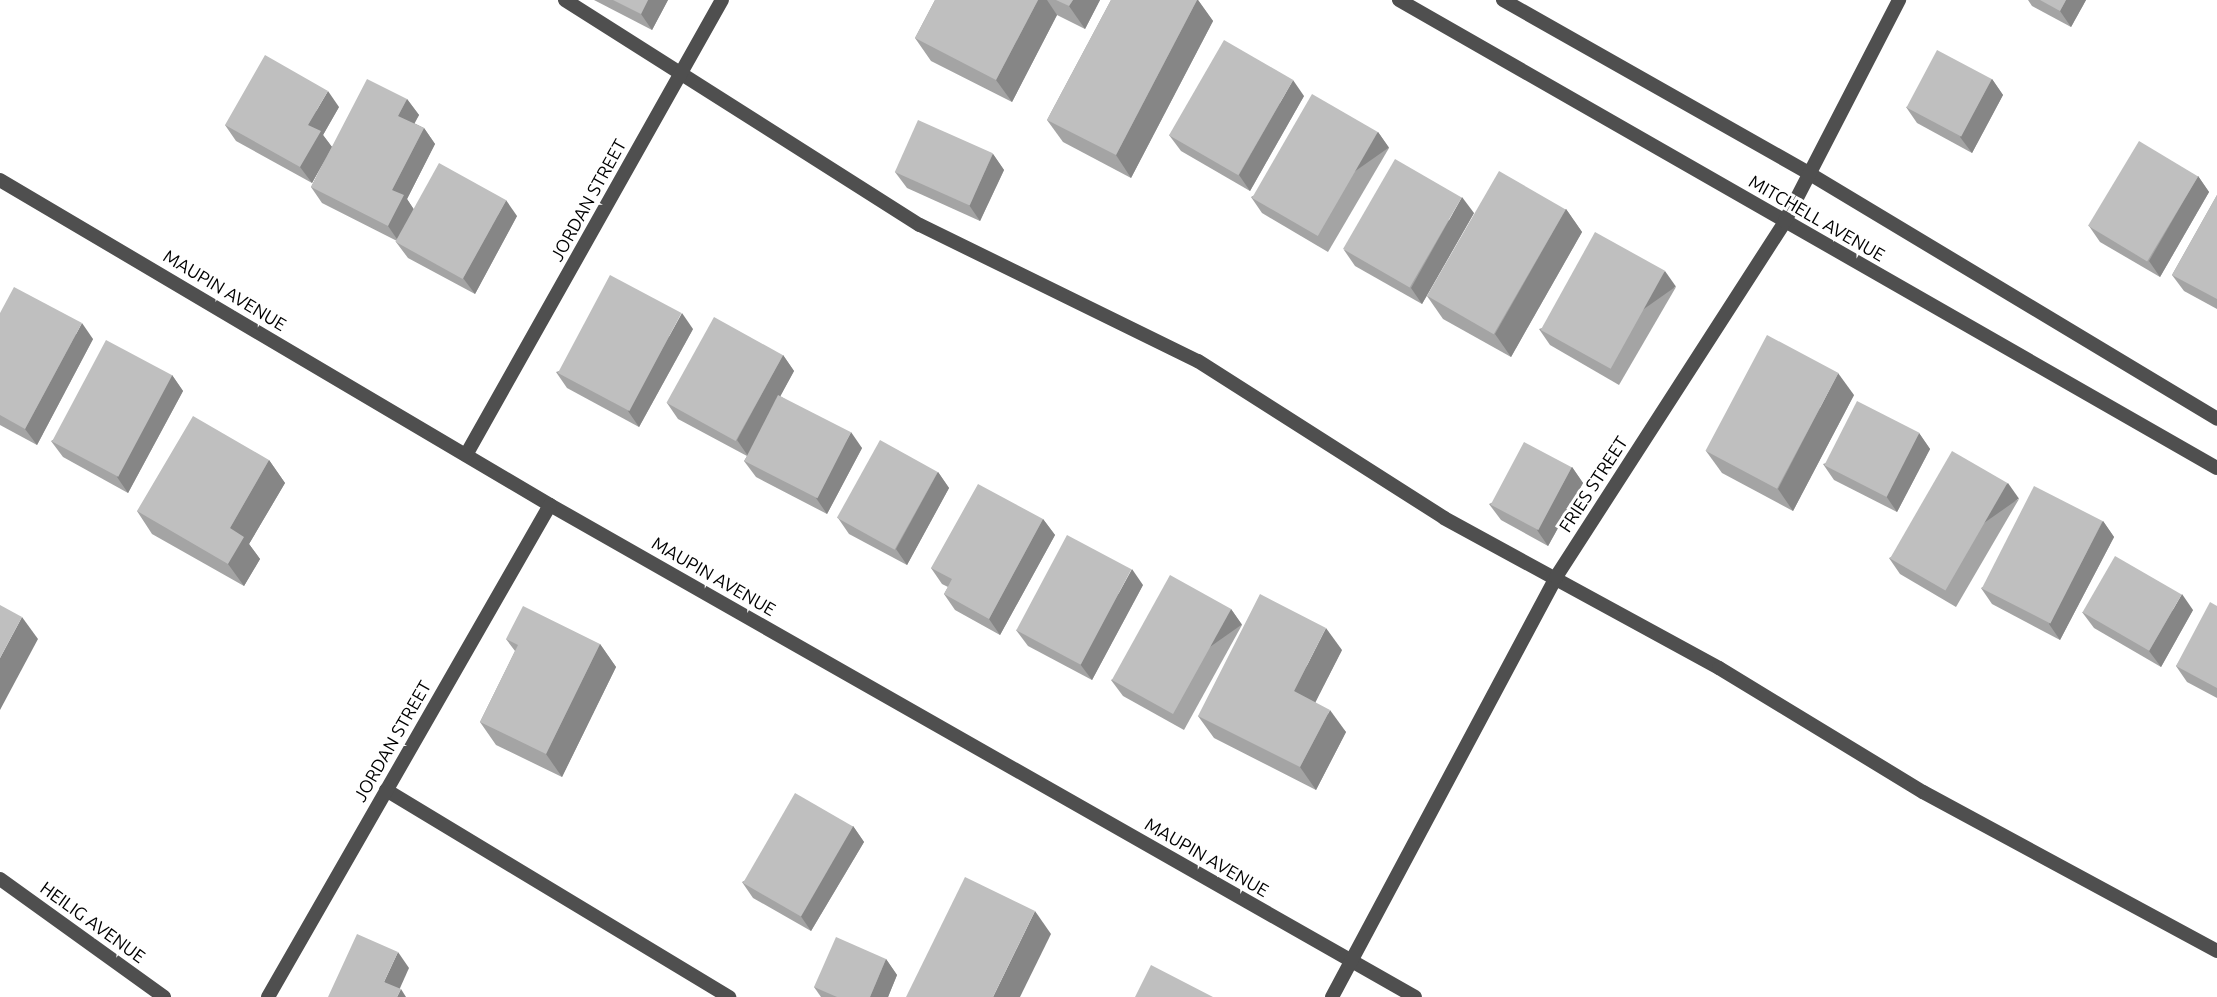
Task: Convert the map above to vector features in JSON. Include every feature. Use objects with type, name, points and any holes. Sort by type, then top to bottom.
[{"type":"street","points":[[565,0],[919,225],[1198,361],[1444,518],[1556,577],[1923,792],[2217,951]]},
{"type":"street","name":"JORDAN STREET","points":[[466,455],[722,0]]},
{"type":"street","name":"MITCHELL AVENUE","points":[[1399,0],[2217,468]]},
{"type":"street","name":"MITCHELL AVENUE","points":[[1503,0],[1810,174],[2217,419]]},
{"type":"street","name":"FRIES STREET","points":[[1332,997],[1556,577],[1785,221],[1899,0]]},
{"type":"street","name":"MAUPIN AVENUE","points":[[0,180],[550,505],[1415,997]]},
{"type":"street","name":"JORDAN STREET","points":[[268,997],[550,505]]},
{"type":"street","points":[[386,790],[729,997]]},
{"type":"street","name":"HEILIG AVENUE","points":[[0,878],[164,997]]},
{"type":"building","points":[[613,0],[648,0],[641,14]]},
{"type":"building","points":[[935,0],[1038,0],[996,80],[915,38]]},
{"type":"building","points":[[1056,0],[1073,0],[1069,6]]},
{"type":"building","points":[[1111,0],[1197,0],[1116,155],[1047,120]]},
{"type":"building","points":[[2040,0],[2066,0],[2060,11]]},
{"type":"building","points":[[1224,40],[1293,80],[1238,175],[1169,135]]},
{"type":"building","points":[[1937,50],[1992,79],[1961,136],[1906,107]]},
{"type":"building","points":[[265,55],[328,91],[308,125],[321,131],[300,167],[225,125]]},
{"type":"building","points":[[367,79],[407,99],[398,116],[424,128],[392,190],[404,195],[388,226],[311,187]]},
{"type":"building","points":[[1312,94],[1378,132],[1318,236],[1252,198]]},
{"type":"building","points":[[918,120],[993,153],[970,205],[895,172]]},
{"type":"building","points":[[2139,141],[2198,177],[2147,261],[2088,226]]},
{"type":"building","points":[[1395,159],[1462,198],[1410,288],[1343,249]]},
{"type":"building","points":[[439,163],[506,200],[463,279],[395,242]]},
{"type":"building","points":[[1499,171],[1566,210],[1494,334],[1427,296]]},
{"type":"building","points":[[2217,195],[2217,299],[2172,275]]},
{"type":"building","points":[[1595,232],[1665,271],[1611,369],[1541,330]]},
{"type":"building","points":[[610,275],[682,313],[629,411],[558,373]]},
{"type":"building","points":[[14,287],[82,323],[25,429],[0,415],[0,313]]},
{"type":"building","points":[[714,317],[783,355],[736,441],[666,403]]},
{"type":"building","points":[[1767,335],[1839,373],[1777,489],[1705,451]]},
{"type":"building","points":[[106,340],[172,375],[118,477],[52,442]]},
{"type":"building","points":[[778,395],[851,432],[817,498],[744,461]]},
{"type":"building","points":[[1857,401],[1919,433],[1887,497],[1824,465]]},
{"type":"building","points":[[193,416],[269,460],[230,528],[244,537],[228,564],[137,511]]},
{"type":"building","points":[[880,440],[938,472],[895,550],[837,518]]},
{"type":"building","points":[[1524,442],[1572,467],[1538,530],[1491,505]]},
{"type":"building","points":[[1952,451],[2007,483],[1945,590],[1890,558]]},
{"type":"building","points":[[978,484],[1043,519],[989,619],[944,594],[952,579],[931,568]]},
{"type":"building","points":[[2034,486],[2103,521],[2050,623],[1982,588]]},
{"type":"building","points":[[1067,535],[1131,569],[1081,665],[1016,630]]},
{"type":"building","points":[[2115,556],[2182,595],[2149,651],[2082,612]]},
{"type":"building","points":[[1170,575],[1231,609],[1173,714],[1112,680]]},
{"type":"building","points":[[1260,594],[1326,628],[1294,691],[1330,710],[1300,767],[1198,716]]},
{"type":"building","points":[[2210,602],[2217,606],[2217,688],[2176,666]]},
{"type":"building","points":[[0,605],[22,617],[0,658]]},
{"type":"building","points":[[523,606],[600,644],[546,754],[480,722],[518,645],[506,639]]},
{"type":"building","points":[[795,793],[853,826],[801,917],[743,883]]},
{"type":"building","points":[[965,877],[1035,911],[993,997],[906,997]]},
{"type":"building","points":[[357,934],[398,952],[384,982],[401,989],[397,997],[328,997]]},
{"type":"building","points":[[836,937],[886,959],[870,997],[837,997],[814,987]]},
{"type":"building","points":[[1151,965],[1213,997],[1135,997]]}]
